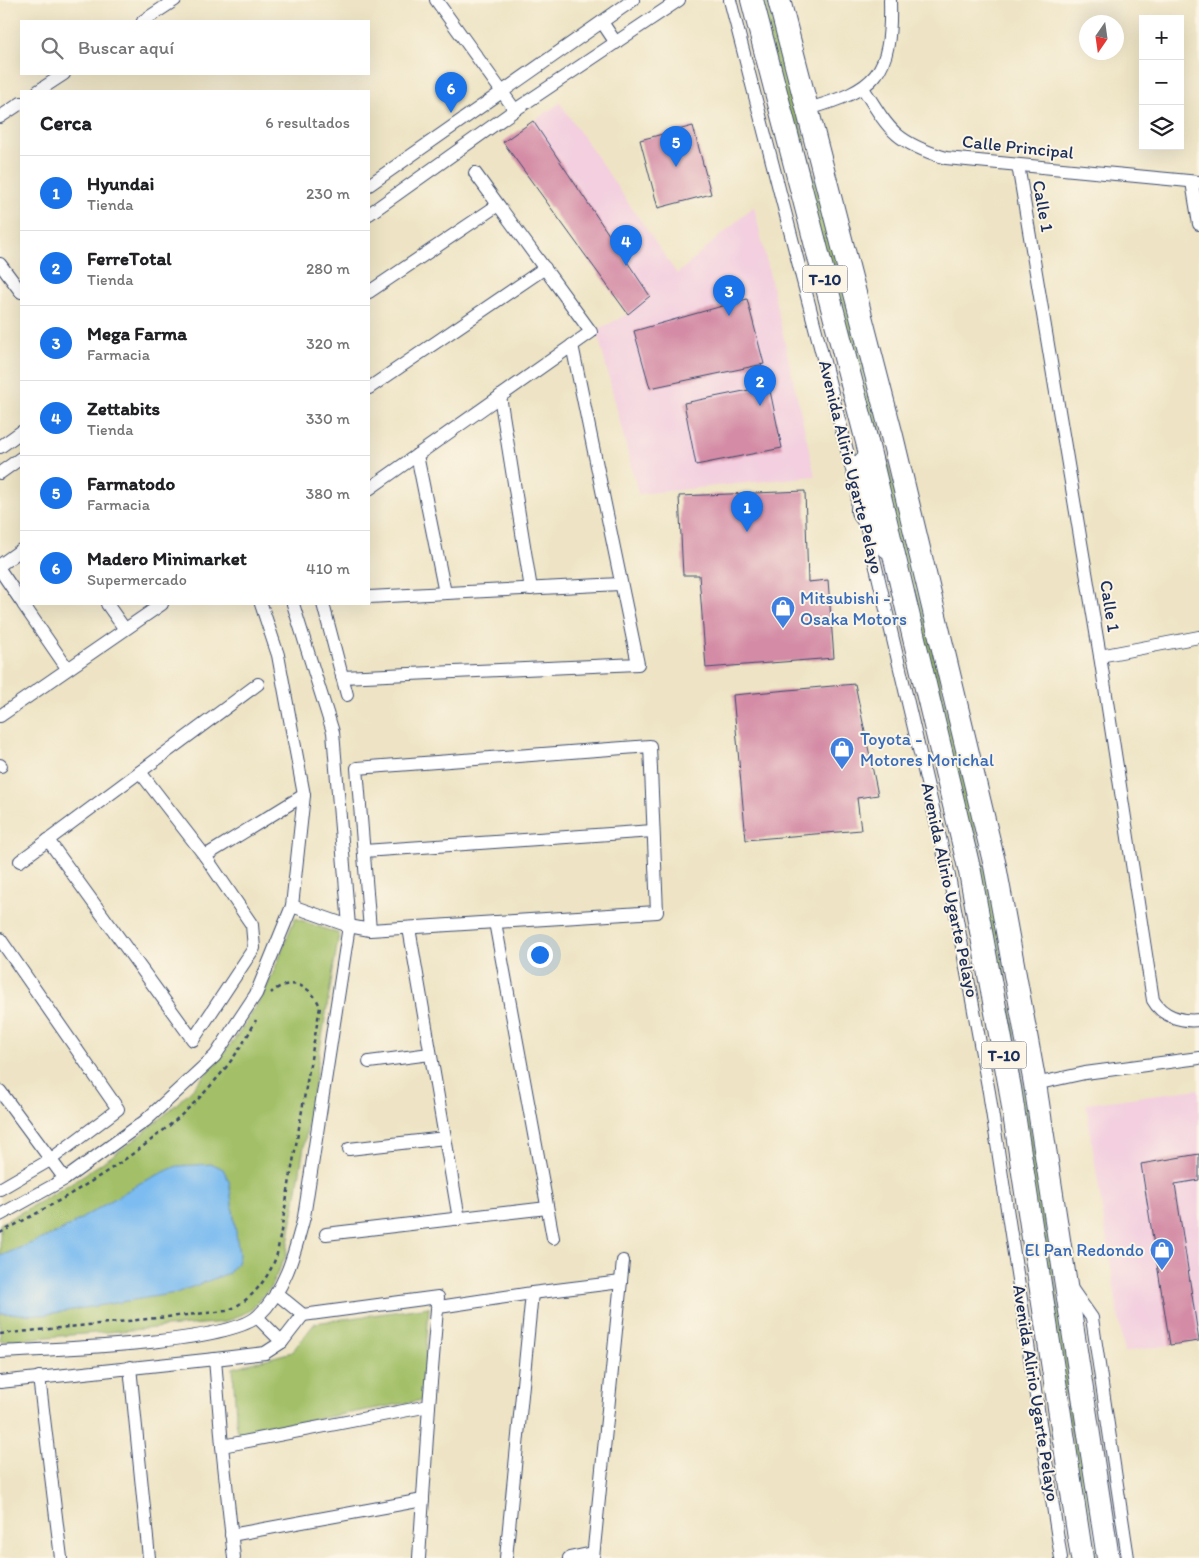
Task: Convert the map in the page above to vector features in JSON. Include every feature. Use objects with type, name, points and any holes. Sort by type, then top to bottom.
[{"type":"highway","name":"Avenida Alirio Ugarte Pelayo","points":[[752,0],[867,442],[970,872],[1010,1088],[1082,1558]]},
{"type":"highway","name":"T-10","points":[[778,0],[892,436],[995,866],[1035,1084],[1108,1558]]},
{"type":"highway","points":[[867,442],[862,511],[896,558]]},
{"type":"street","points":[[145,20],[175,0]]},
{"type":"street","points":[[436,0],[516,110]]},
{"type":"street","points":[[370,184],[633,0]]},
{"type":"street","points":[[370,213],[516,110],[679,0]]},
{"type":"street","name":"Avenida Alirio Ugarte Pelayo","points":[[730,0],[862,511],[951,885],[990,1092],[1061,1558]]},
{"type":"street","points":[[808,109],[845,98],[863,88],[874,78],[883,63],[889,32],[890,0]]},
{"type":"street","points":[[602,22],[616,43]]},
{"type":"street","points":[[40,90],[62,75]]},
{"type":"street","name":"Calle Principal","points":[[863,88],[886,124],[896,135],[911,145],[946,158],[1196,182]]},
{"type":"street","points":[[0,117],[20,103]]},
{"type":"street","name":"Calle 1","points":[[1018,165],[1100,656],[1153,1000],[1164,1013],[1172,1017],[1191,1021],[1199,1020]]},
{"type":"street","points":[[370,488],[591,332],[474,173]]},
{"type":"street","points":[[1196,182],[1199,224]]},
{"type":"street","points":[[370,291],[498,205]]},
{"type":"street","points":[[0,264],[20,291]]},
{"type":"street","points":[[370,387],[544,268]]},
{"type":"street","points":[[342,677],[638,664],[572,345]]},
{"type":"street","points":[[500,396],[531,588]]},
{"type":"street","points":[[0,447],[20,433]]},
{"type":"street","points":[[417,455],[445,593]]},
{"type":"street","points":[[0,473],[20,459]]},
{"type":"street","points":[[0,565],[20,551]]},
{"type":"street","points":[[0,570],[20,599]]},
{"type":"street","points":[[370,598],[620,584]]},
{"type":"street","points":[[24,605],[67,668]]},
{"type":"street","points":[[108,605],[124,628]]},
{"type":"street","points":[[0,716],[124,628],[160,605]]},
{"type":"street","points":[[0,1215],[65,1179],[145,1120],[215,1056],[256,994],[292,906],[304,796],[278,655],[261,605]]},
{"type":"street","points":[[0,1352],[127,1344],[222,1332],[257,1317],[276,1293],[292,1261],[304,1217],[349,926],[333,732],[293,605]]},
{"type":"street","points":[[324,605],[347,695]]},
{"type":"street","points":[[1100,656],[1199,637]]},
{"type":"street","points":[[20,861],[258,684]]},
{"type":"street","points":[[292,906],[349,926],[370,930],[657,912],[650,746],[357,768],[370,930]]},
{"type":"street","points":[[48,840],[193,1040],[254,948],[252,925],[205,856],[140,772]]},
{"type":"street","points":[[205,856],[304,796]]},
{"type":"street","points":[[364,851],[653,831]]},
{"type":"street","points":[[495,922],[553,1238]]},
{"type":"street","points":[[409,928],[459,1219]]},
{"type":"street","points":[[0,939],[118,1109],[50,1160],[0,1189]]},
{"type":"street","points":[[369,1062],[430,1054]]},
{"type":"street","points":[[1035,1084],[1084,1073],[1199,1058]]},
{"type":"street","points":[[0,1091],[65,1179]]},
{"type":"street","points":[[349,1149],[445,1138]]},
{"type":"street","points":[[326,1234],[548,1208]]},
{"type":"street","points":[[569,1558],[593,1556],[623,1261]]},
{"type":"street","points":[[1066,1281],[1092,1318],[1128,1558]]},
{"type":"street","points":[[439,1307],[621,1282]]},
{"type":"street","points":[[276,1293],[303,1315]]},
{"type":"street","points":[[506,1558],[532,1293]]},
{"type":"street","points":[[0,1382],[265,1353],[282,1342],[303,1315],[438,1297],[439,1307],[429,1406],[420,1558]]},
{"type":"street","points":[[257,1317],[282,1342]]},
{"type":"street","points":[[215,1359],[234,1558]]},
{"type":"street","points":[[130,1367],[148,1558]]},
{"type":"street","points":[[39,1378],[60,1558]]},
{"type":"street","points":[[222,1446],[429,1406]]},
{"type":"street","points":[[231,1535],[423,1500]]},
{"type":"path","points":[[0,1334],[226,1311],[243,1302],[269,1275],[277,1254],[320,1007]]},
{"type":"shaded area","points":[[560,103],[677,274],[754,206],[815,476],[638,494],[597,330],[628,314],[503,142]]},
{"type":"shaded area","points":[[1199,1089],[1199,1341],[1124,1352],[1086,1104]]},
{"type":"green space","points":[[760,0],[767,0],[876,412],[993,903],[1036,1160],[1098,1558],[1091,1558],[997,966]]},
{"type":"green space","points":[[295,918],[339,934],[286,1256],[270,1288],[251,1310],[226,1322],[0,1341],[0,1224],[38,1203],[110,1157],[176,1105],[206,1075],[233,1041],[263,995]]},
{"type":"green space","points":[[429,1307],[423,1400],[237,1433],[233,1368],[292,1352],[315,1323]]},
{"type":"water","points":[[213,1164],[223,1169],[229,1181],[239,1255],[237,1263],[229,1273],[176,1293],[42,1315],[0,1313],[0,1256],[61,1231],[140,1183],[177,1166]]},
{"type":"building","points":[[533,121],[650,296],[628,314],[503,142]]},
{"type":"building","points":[[693,126],[711,194],[658,208],[640,140]]},
{"type":"building","points":[[747,299],[764,364],[650,388],[634,331]]},
{"type":"building","points":[[769,386],[782,448],[696,465],[684,403]]},
{"type":"building","points":[[805,491],[808,582],[828,580],[834,658],[706,668],[699,575],[683,575],[679,496]]},
{"type":"building","points":[[855,684],[878,795],[857,798],[861,830],[746,840],[733,695]]},
{"type":"building","points":[[1199,1154],[1199,1180],[1175,1184],[1199,1341],[1170,1345],[1141,1164]]},
{"type":"place","name":"Madero Minimarket","points":[[451,113]]},
{"type":"place","name":"Farmatodo","points":[[676,167]]},
{"type":"place","name":"Zettabits","points":[[626,266]]},
{"type":"place","name":"Mega Farma","points":[[729,316]]},
{"type":"place","name":"FerreTotal","points":[[760,406]]},
{"type":"place","name":"Hyundai","points":[[747,532]]},
{"type":"place","name":"Mitsubishi - Osaka Motors","points":[[783,629]]},
{"type":"place","name":"Toyota - Motores Morichal","points":[[842,770]]},
{"type":"place","name":"El Pan Redondo","points":[[1162,1271]]}]
